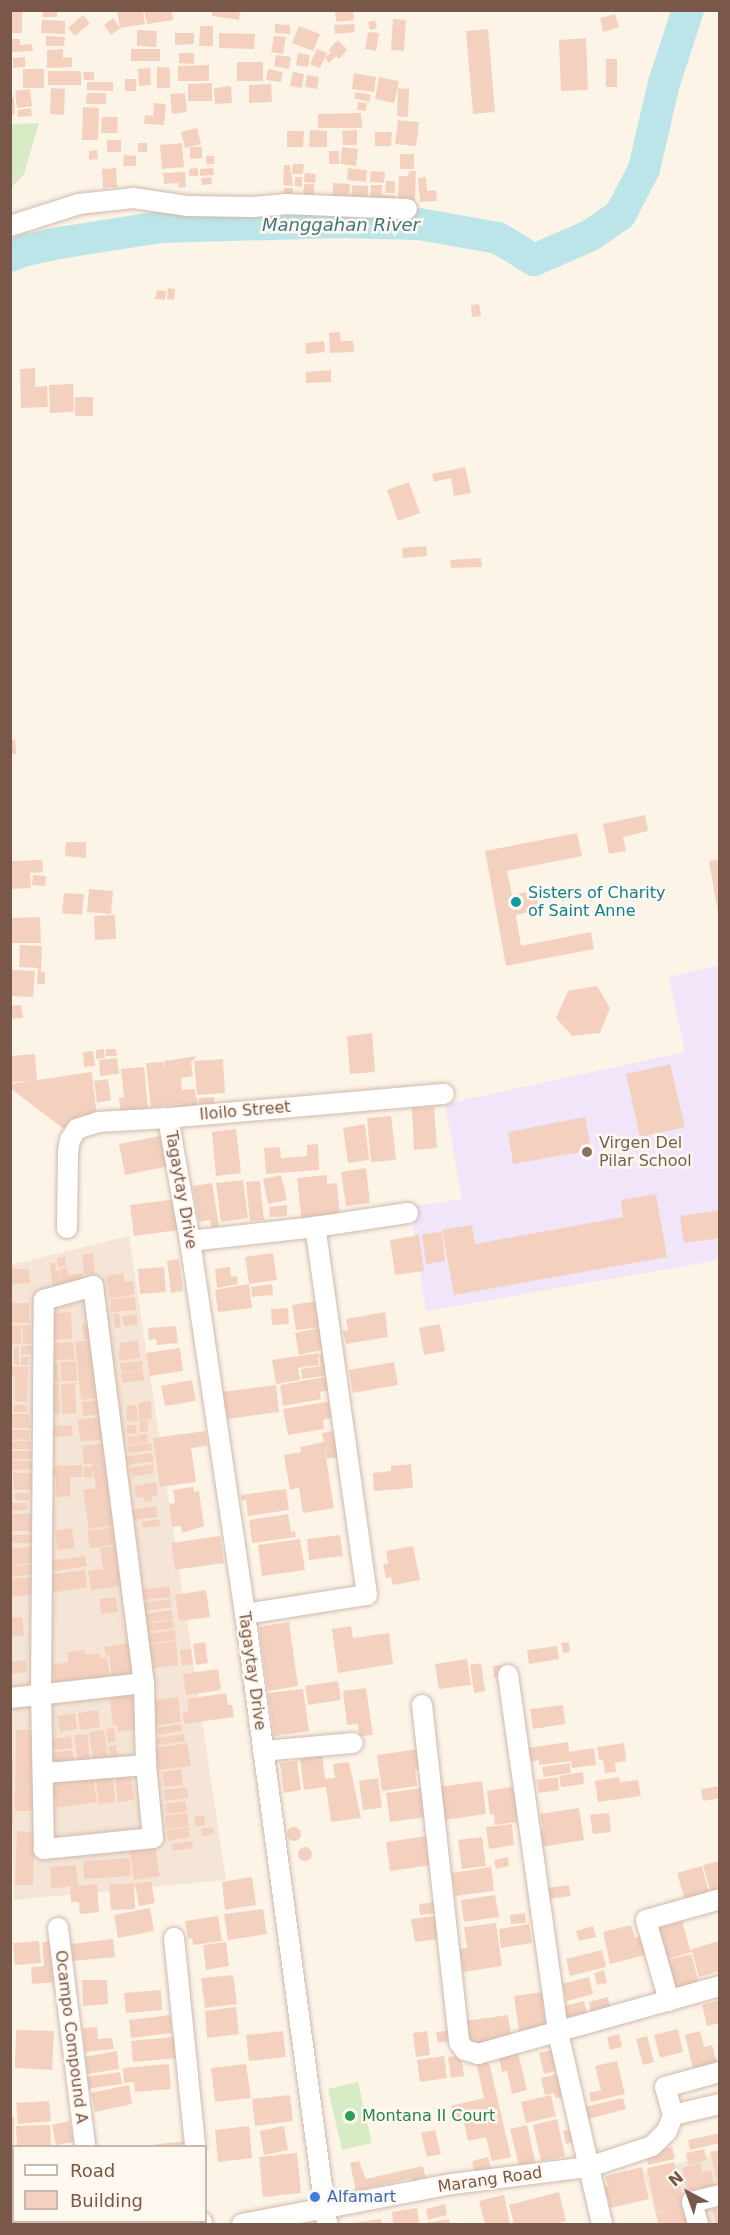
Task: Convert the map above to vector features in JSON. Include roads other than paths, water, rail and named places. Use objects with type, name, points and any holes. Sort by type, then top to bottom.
[{"type":"street","points":[[10,226],[79,204],[133,198],[188,206],[253,207],[285,204],[407,209]]},
{"type":"street","name":"Iloilo Street","points":[[67,1228],[68,1152],[70,1140],[77,1129],[98,1122],[444,1094]]},
{"type":"street","name":"Tagaytay Drive","points":[[168,1118],[190,1241],[245,1614],[326,2216]]},
{"type":"street","points":[[190,1241],[315,1227],[408,1212]]},
{"type":"street","points":[[245,1614],[367,1595],[315,1227]]},
{"type":"street","points":[[93,1286],[144,1683],[146,1765],[153,1838],[44,1849],[45,1773],[41,1696],[44,1300],[93,1286]]},
{"type":"street","points":[[508,1675],[558,2033],[602,2224]]},
{"type":"street","points":[[10,1698],[144,1683]]},
{"type":"street","points":[[422,1705],[459,2042],[465,2050],[478,2054],[720,1986]]},
{"type":"street","points":[[263,1751],[353,1743]]},
{"type":"street","points":[[45,1773],[146,1765]]},
{"type":"street","points":[[669,2001],[646,1920],[720,1899]]},
{"type":"street","name":"Ocampo Compound A","points":[[58,1928],[85,2145]]},
{"type":"street","points":[[174,1938],[195,2145]]},
{"type":"street","points":[[720,2072],[666,2087],[673,2115],[720,2104]]},
{"type":"street","name":"Marang Road","points":[[242,2224],[326,2216],[452,2184],[589,2167],[652,2146],[667,2130],[673,2115]]},
{"type":"street","points":[[698,2224],[692,2202],[720,2195]]},
{"type":"waterway","name":"Manggahan River","points":[[10,256],[59,243],[161,227],[341,222],[419,224],[498,238],[534,260],[591,235],[620,215],[644,169],[664,83],[688,10]]},
{"type":"place","name":"Sisters of Charity of Saint Anne","points":[[516,902]]},
{"type":"place","name":"Virgen Del Pilar School","points":[[587,1152]]},
{"type":"place","name":"Montana II Court","points":[[350,2116]]},
{"type":"place","name":"Alfamart","points":[[315,2197]]}]
